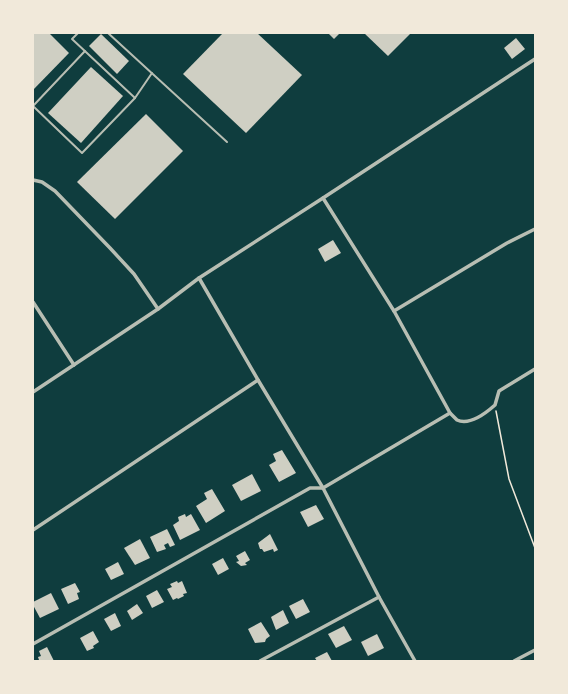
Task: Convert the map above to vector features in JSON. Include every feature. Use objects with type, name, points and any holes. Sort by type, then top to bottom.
[{"type":"street","points":[[33,392],[158,309],[199,278],[535,59]]},
{"type":"street","points":[[33,180],[42,182],[55,191],[134,274],[158,309]]},
{"type":"street","points":[[323,198],[394,311],[450,413],[456,419],[466,421],[475,418],[495,405],[499,391],[535,369]]},
{"type":"street","points":[[394,311],[507,243],[535,229]]},
{"type":"street","points":[[199,278],[323,488],[379,597],[415,661]]},
{"type":"street","points":[[33,302],[74,365]]},
{"type":"street","points":[[33,530],[258,380]]},
{"type":"street","points":[[33,644],[310,488],[323,488],[450,413]]},
{"type":"street","points":[[260,661],[379,597]]},
{"type":"street","points":[[514,661],[535,650]]},
{"type":"lane","points":[[78,33],[72,39],[134,98]]},
{"type":"lane","points":[[108,33],[227,142]]},
{"type":"lane","points":[[85,51],[33,106],[82,153],[134,98],[152,74]]},
{"type":"path","points":[[495,405],[509,479],[535,548]]},
{"type":"building","points":[[33,33],[49,33],[69,53],[33,90]]},
{"type":"building","points":[[223,33],[257,33],[302,75],[246,133],[183,74]]},
{"type":"building","points":[[328,33],[340,33],[334,39]]},
{"type":"building","points":[[364,33],[411,33],[388,56]]},
{"type":"building","points":[[101,34],[129,61],[117,74],[89,46]]},
{"type":"building","points":[[516,38],[525,49],[512,59],[504,48]]},
{"type":"building","points":[[91,67],[123,96],[81,143],[48,113]]},
{"type":"building","points":[[146,114],[183,151],[115,219],[77,182]]},
{"type":"building","points":[[333,240],[341,253],[325,262],[318,249]]},
{"type":"building","points":[[282,450],[296,473],[279,482],[269,465],[276,461],[273,454]]},
{"type":"building","points":[[252,474],[261,491],[241,501],[232,485]]},
{"type":"building","points":[[212,489],[225,511],[206,523],[196,506],[207,499],[204,493]]},
{"type":"building","points":[[316,505],[324,519],[308,527],[300,512]]},
{"type":"building","points":[[185,514],[186,517],[191,514],[200,530],[180,540],[173,525],[179,521],[178,517]]},
{"type":"building","points":[[167,529],[175,545],[170,547],[168,543],[164,545],[166,549],[157,552],[150,537]]},
{"type":"building","points":[[270,534],[278,550],[274,552],[273,549],[264,552],[260,549],[258,543]]},
{"type":"building","points":[[140,539],[150,558],[135,565],[124,548]]},
{"type":"building","points":[[245,551],[250,560],[245,563],[247,565],[241,566],[236,562],[239,561],[236,556]]},
{"type":"building","points":[[223,558],[229,569],[218,575],[212,564]]},
{"type":"building","points":[[118,562],[124,574],[111,580],[105,569]]},
{"type":"building","points":[[177,581],[178,583],[182,581],[187,593],[183,594],[184,596],[178,599],[173,600],[167,589],[172,587],[170,584]]},
{"type":"building","points":[[75,583],[80,592],[77,593],[79,599],[68,604],[61,589]]},
{"type":"building","points":[[157,590],[164,602],[152,608],[146,596]]},
{"type":"building","points":[[51,593],[59,609],[40,618],[33,605],[33,602]]},
{"type":"building","points":[[303,599],[310,612],[296,619],[289,606]]},
{"type":"building","points":[[137,604],[143,613],[132,620],[127,611]]},
{"type":"building","points":[[283,610],[289,623],[276,630],[271,617]]},
{"type":"building","points":[[115,613],[121,626],[111,631],[104,619]]},
{"type":"building","points":[[261,622],[270,636],[265,642],[255,643],[248,629]]},
{"type":"building","points":[[344,626],[352,640],[336,648],[328,634]]},
{"type":"building","points":[[93,631],[99,642],[93,646],[94,648],[87,651],[80,638]]},
{"type":"building","points":[[377,634],[384,648],[368,656],[361,642]]},
{"type":"building","points":[[47,647],[54,661],[38,661],[38,657],[41,656],[39,651]]},
{"type":"building","points":[[327,652],[332,661],[317,661],[315,658]]}]
